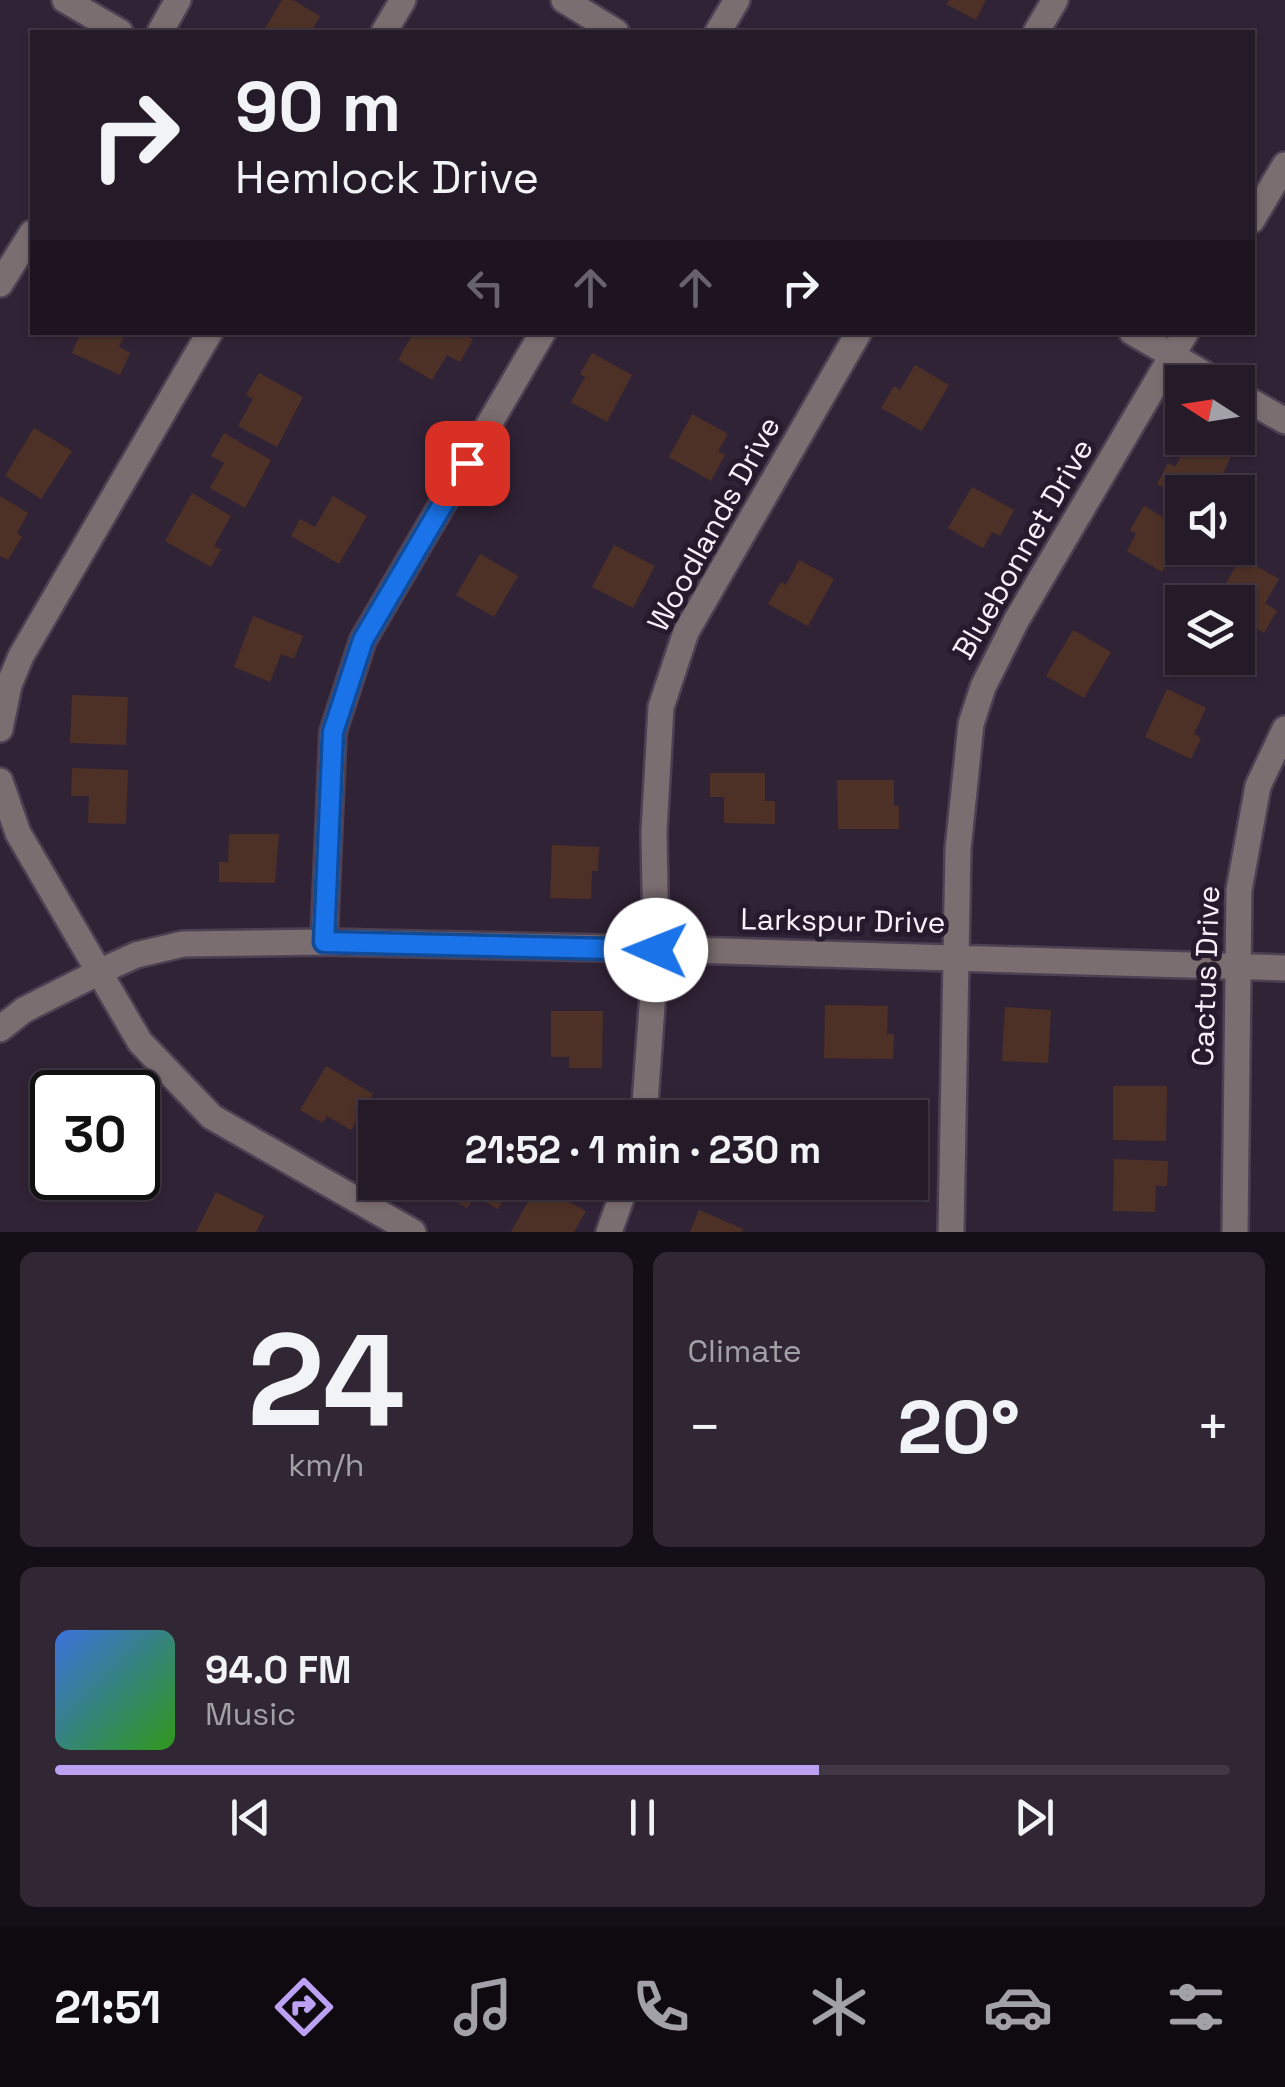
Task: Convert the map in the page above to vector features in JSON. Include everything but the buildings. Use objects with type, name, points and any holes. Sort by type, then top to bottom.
[{"type":"street","points":[[66,0],[117,30]]},
{"type":"street","points":[[161,30],[178,0]]},
{"type":"street","points":[[385,30],[403,0]]},
{"type":"street","points":[[564,0],[613,30]]},
{"type":"street","points":[[719,30],[737,0]]},
{"type":"street","points":[[1037,30],[1055,0]]},
{"type":"street","points":[[1255,215],[1285,165]]},
{"type":"street","points":[[0,284],[30,236]]},
{"type":"street","points":[[0,729],[8,685],[21,656],[208,335]]},
{"type":"street","points":[[324,942],[333,732],[363,640],[541,335]]},
{"type":"street","name":"Woodlands Drive","points":[[645,1100],[656,950],[654,832],[661,707],[686,632],[857,335]]},
{"type":"street","points":[[1137,335],[1188,365]]},
{"type":"street","name":"Bluebonnet Drive","points":[[951,1232],[961,801],[971,724],[982,686],[1016,620],[1184,335]]},
{"type":"street","points":[[1255,404],[1285,421]]},
{"type":"street","name":"Cactus Drive","points":[[1235,1232],[1239,890],[1258,786],[1285,730]]},
{"type":"street","points":[[0,781],[18,833],[140,1042],[212,1117],[413,1232]]},
{"type":"street","name":"Larkspur Drive","points":[[0,1030],[24,1010],[99,972],[136,955],[184,944],[324,942],[956,956],[1285,968]]},
{"type":"street","points":[[609,1232],[621,1200]]},
{"type":"route","points":[[467,463],[363,640],[333,732],[324,942],[656,950]]}]
